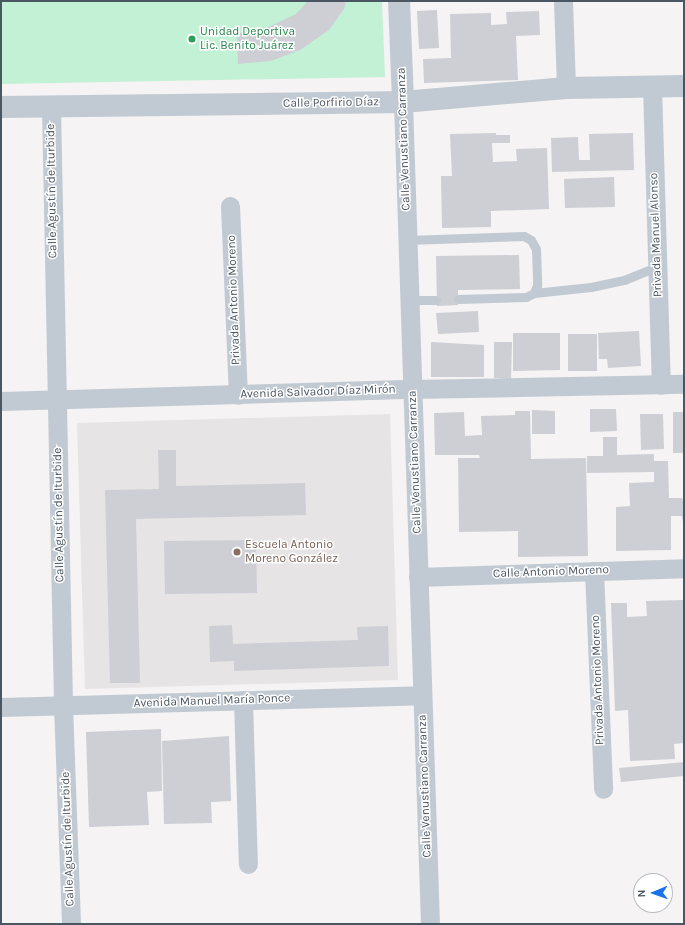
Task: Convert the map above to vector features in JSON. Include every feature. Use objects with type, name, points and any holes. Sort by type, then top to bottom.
[{"type":"street","name":"Calle Venustiano Carranza","points":[[399,1],[430,924]]},
{"type":"street","points":[[563,1],[566,88]]},
{"type":"street","name":"Privada Manuel Alonso","points":[[652,86],[661,385]]},
{"type":"street","name":"Calle Porfirio Díaz","points":[[1,107],[403,102],[566,88],[684,86]]},
{"type":"street","name":"Calle Agustín de Iturbide","points":[[51,106],[63,705],[71,924]]},
{"type":"street","name":"Privada Antonio Moreno","points":[[230,206],[238,395]]},
{"type":"street","name":"Avenida Salvador Díaz Mirón","points":[[1,401],[412,389],[684,384]]},
{"type":"street","name":"Calle Antonio Moreno","points":[[418,577],[684,568]]},
{"type":"street","name":"Privada Antonio Moreno","points":[[594,571],[602,789]]},
{"type":"street","name":"Avenida Manuel María Ponce","points":[[1,707],[422,695]]},
{"type":"street","points":[[243,700],[248,864]]},
{"type":"lane","points":[[407,240],[524,236],[531,240],[536,249],[537,285],[534,293]]},
{"type":"lane","points":[[458,300],[526,297],[534,293],[591,287],[624,280],[657,267]]},
{"type":"lane","points":[[409,300],[436,300]]},
{"type":"shaded area","name":"Escuela Antonio Moreno González","points":[[390,414],[398,680],[85,689],[77,423]]},
{"type":"green space","name":"Unidad Deportiva Lic. Benito Juárez","points":[[1,1],[382,1],[385,77],[1,84]]},
{"type":"building","points":[[308,1],[346,1],[344,9],[329,30],[300,50],[271,61],[238,64],[237,33],[258,32],[296,14]]},
{"type":"building","points":[[437,10],[439,48],[419,49],[417,11]]},
{"type":"building","points":[[539,11],[540,35],[516,36],[518,80],[424,83],[423,59],[451,58],[450,14],[491,13],[491,25],[507,24],[506,12]]},
{"type":"building","points":[[496,133],[496,135],[510,135],[510,143],[492,143],[493,162],[517,161],[516,149],[547,148],[549,209],[491,211],[491,227],[442,228],[441,176],[452,176],[450,134]]},
{"type":"building","points":[[633,133],[634,170],[552,172],[551,138],[578,137],[579,160],[590,160],[589,134]]},
{"type":"building","points":[[614,177],[615,207],[565,208],[564,179]]},
{"type":"building","points":[[519,255],[520,289],[458,290],[458,305],[437,306],[436,256]]},
{"type":"building","points":[[478,311],[479,332],[438,334],[436,313]]},
{"type":"building","points":[[639,331],[641,366],[608,368],[607,359],[599,359],[598,333]]},
{"type":"building","points":[[513,333],[560,333],[560,370],[513,371]]},
{"type":"building","points":[[568,334],[597,334],[597,371],[568,371]]},
{"type":"building","points":[[431,342],[484,345],[484,377],[431,377]]},
{"type":"building","points":[[494,342],[512,342],[511,379],[494,378]]},
{"type":"building","points":[[590,409],[616,409],[617,431],[590,432]]},
{"type":"building","points":[[532,410],[555,411],[555,434],[532,434]]},
{"type":"building","points":[[515,411],[530,411],[531,459],[586,458],[588,556],[518,557],[518,531],[459,532],[458,458],[480,458],[479,455],[435,455],[434,413],[464,412],[465,436],[482,435],[481,416],[515,415]]},
{"type":"building","points":[[673,412],[684,412],[684,453],[673,453]]},
{"type":"building","points":[[640,414],[663,414],[664,449],[641,450]]},
{"type":"building","points":[[603,437],[617,437],[617,455],[654,454],[654,461],[668,461],[669,498],[682,498],[684,504],[684,529],[682,516],[671,516],[671,550],[616,551],[616,507],[630,506],[629,483],[654,482],[654,472],[587,473],[587,456],[603,456]]},
{"type":"building","points":[[158,450],[176,450],[176,486],[305,483],[306,515],[136,519],[140,683],[110,683],[105,490],[159,489]]},
{"type":"building","points":[[256,540],[257,593],[165,594],[164,541]]},
{"type":"building","points":[[684,600],[684,743],[674,744],[675,759],[630,761],[628,710],[615,711],[611,603],[627,603],[627,617],[647,616],[646,601]]},
{"type":"building","points":[[232,625],[233,644],[358,640],[357,627],[388,626],[389,666],[234,671],[234,661],[210,662],[209,626]]},
{"type":"building","points":[[161,729],[162,791],[147,792],[149,825],[89,827],[86,732]]},
{"type":"building","points":[[229,736],[231,801],[211,802],[212,823],[164,824],[162,741]]},
{"type":"building","points":[[684,762],[684,776],[621,782],[619,768]]},
{"type":"place","name":"Unidad Deportiva Lic. Benito Juárez","points":[[192,39]]},
{"type":"place","name":"Escuela Antonio Moreno González","points":[[237,552]]}]
